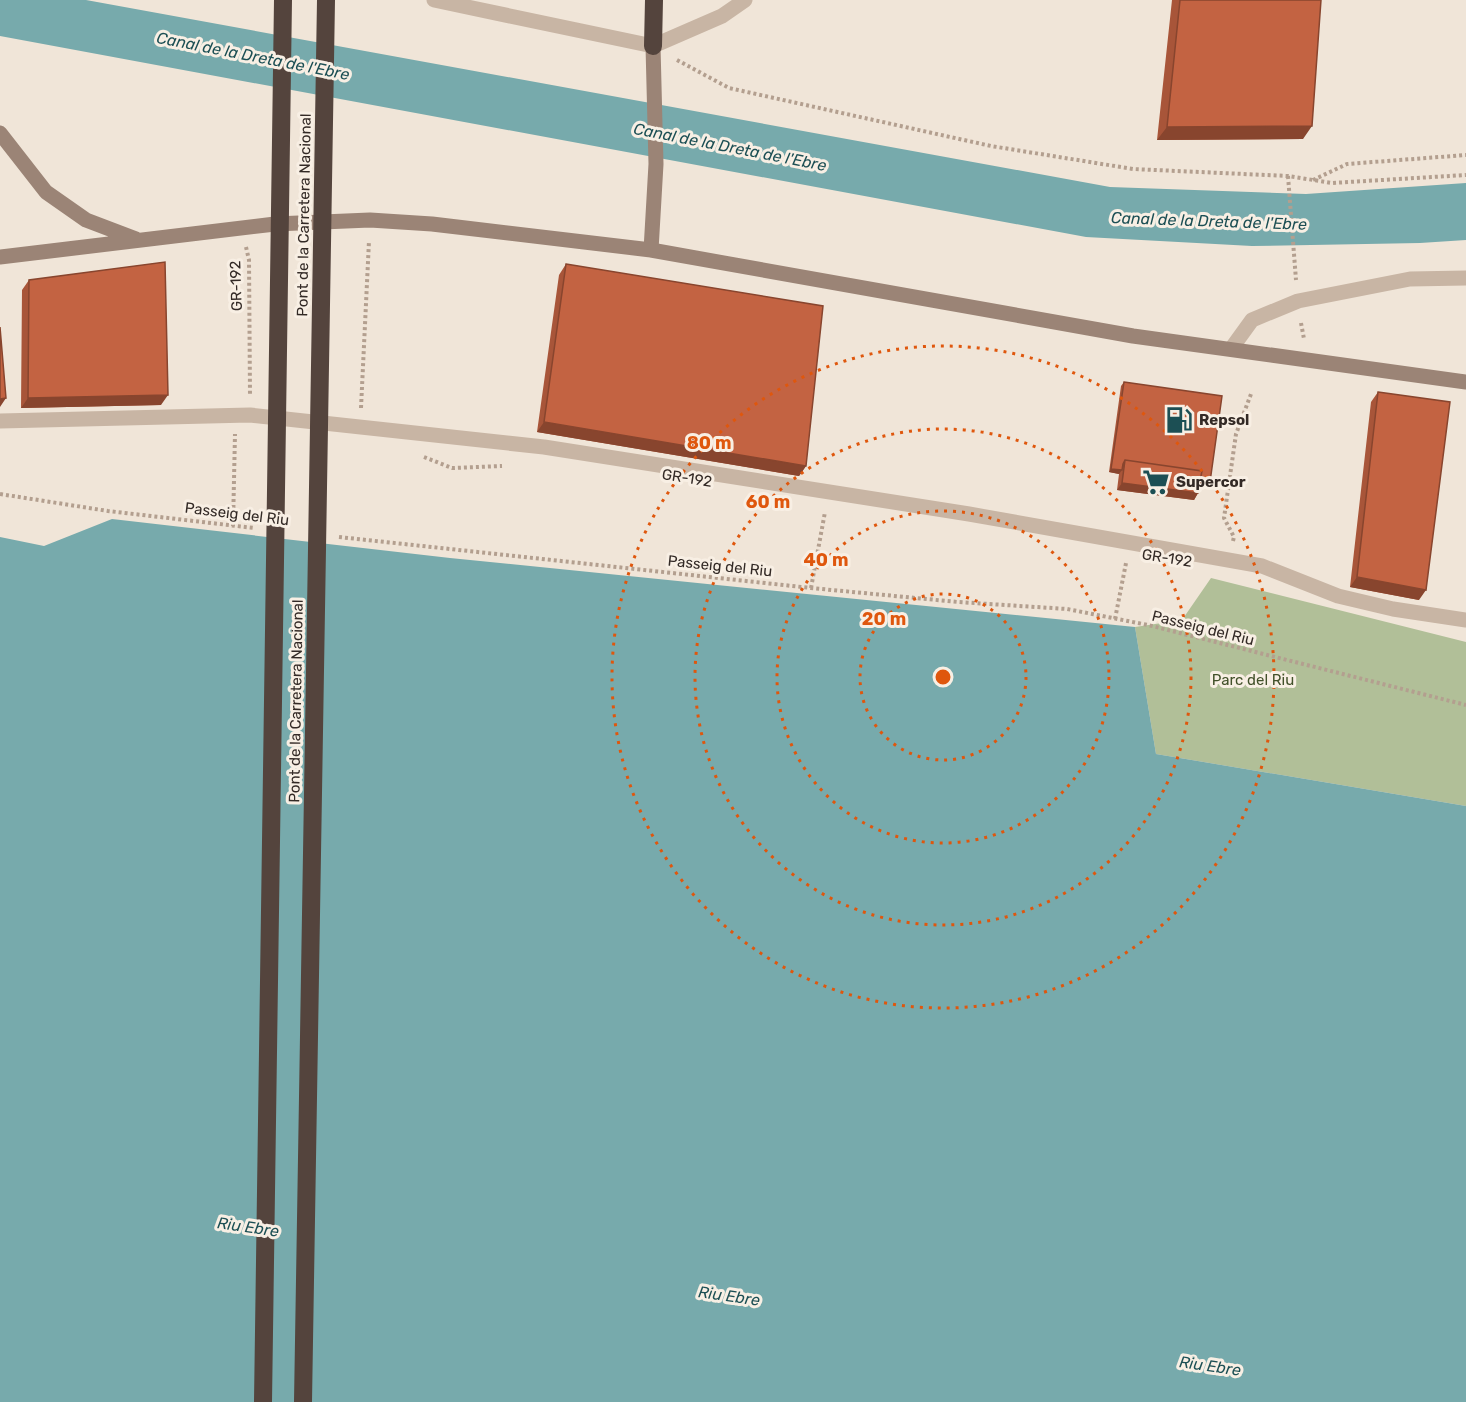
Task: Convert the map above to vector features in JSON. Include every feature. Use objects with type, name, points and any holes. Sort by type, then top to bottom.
[{"type":"highway","name":"Pont de la Carretera Nacional","points":[[263,1402],[284,0]]},
{"type":"highway","name":"Pont de la Carretera Nacional","points":[[303,1402],[326,0]]},
{"type":"highway","points":[[653,46],[654,0]]},
{"type":"street","points":[[434,0],[653,46],[722,16],[745,0]]},
{"type":"street","points":[[651,250],[656,164],[653,46]]},
{"type":"street","points":[[0,133],[46,192],[86,220],[138,240]]},
{"type":"street","points":[[0,256],[275,224],[370,220],[432,224],[651,250],[1041,321],[1466,381]]},
{"type":"street","points":[[1231,349],[1252,320],[1298,301],[1410,279],[1466,278]]},
{"type":"street","points":[[0,421],[243,416],[544,447],[980,516],[1262,566],[1338,596],[1393,609],[1466,620]]},
{"type":"path","points":[[653,46],[729,88],[991,146],[1133,169],[1288,176],[1332,183],[1466,175]]},
{"type":"path","points":[[1312,180],[1347,164],[1466,155]]},
{"type":"path","points":[[1288,176],[1298,301],[1307,358]]},
{"type":"path","points":[[360,428],[370,220]]},
{"type":"path","name":"GR-192","points":[[232,526],[243,416],[249,260],[241,228]]},
{"type":"path","points":[[1228,561],[1234,537],[1224,518],[1227,492],[1236,434],[1251,394]]},
{"type":"path","points":[[420,456],[452,468],[509,466]]},
{"type":"path","points":[[811,588],[827,491]]},
{"type":"path","name":"Passeig del Riu","points":[[0,494],[108,511],[256,528]]},
{"type":"path","points":[[825,513],[836,515]]},
{"type":"path","name":"Passeig del Riu","points":[[338,537],[811,588],[958,602],[1067,609],[1466,705]]},
{"type":"path","points":[[1115,619],[1131,543]]},
{"type":"path","name":"GR-192","points":[[1114,561],[1137,565]]},
{"type":"green space","name":"Parc del Riu","points":[[1211,578],[1466,642],[1466,806],[1156,754],[1135,627],[1182,620]]},
{"type":"water","name":"Canal de la Dreta de l'Ebre","points":[[0,0],[86,0],[1110,187],[1306,194],[1466,183],[1466,240],[1252,246],[1086,237],[0,36]]},
{"type":"water","name":"Riu Ebre","points":[[112,519],[450,558],[1135,627],[1156,754],[1466,806],[1466,1402],[0,1402],[0,537],[44,546]]},
{"type":"building","points":[[1180,0],[1321,0],[1312,126],[1167,127]]},
{"type":"building","points":[[165,262],[168,395],[28,398],[29,280]]},
{"type":"building","points":[[566,264],[823,306],[806,466],[544,422]]},
{"type":"building","points":[[0,327],[6,398],[0,399]]},
{"type":"building","points":[[1124,382],[1222,396],[1210,482],[1200,481],[1202,471],[1125,460],[1122,470],[1111,469]]},
{"type":"building","points":[[1378,392],[1450,402],[1426,590],[1357,577]]},
{"type":"building","points":[[1125,460],[1202,471],[1198,493],[1122,483]]},
{"type":"place","name":"Repsol","points":[[1179,420]]},
{"type":"place","name":"Supercor","points":[[1156,482]]}]
